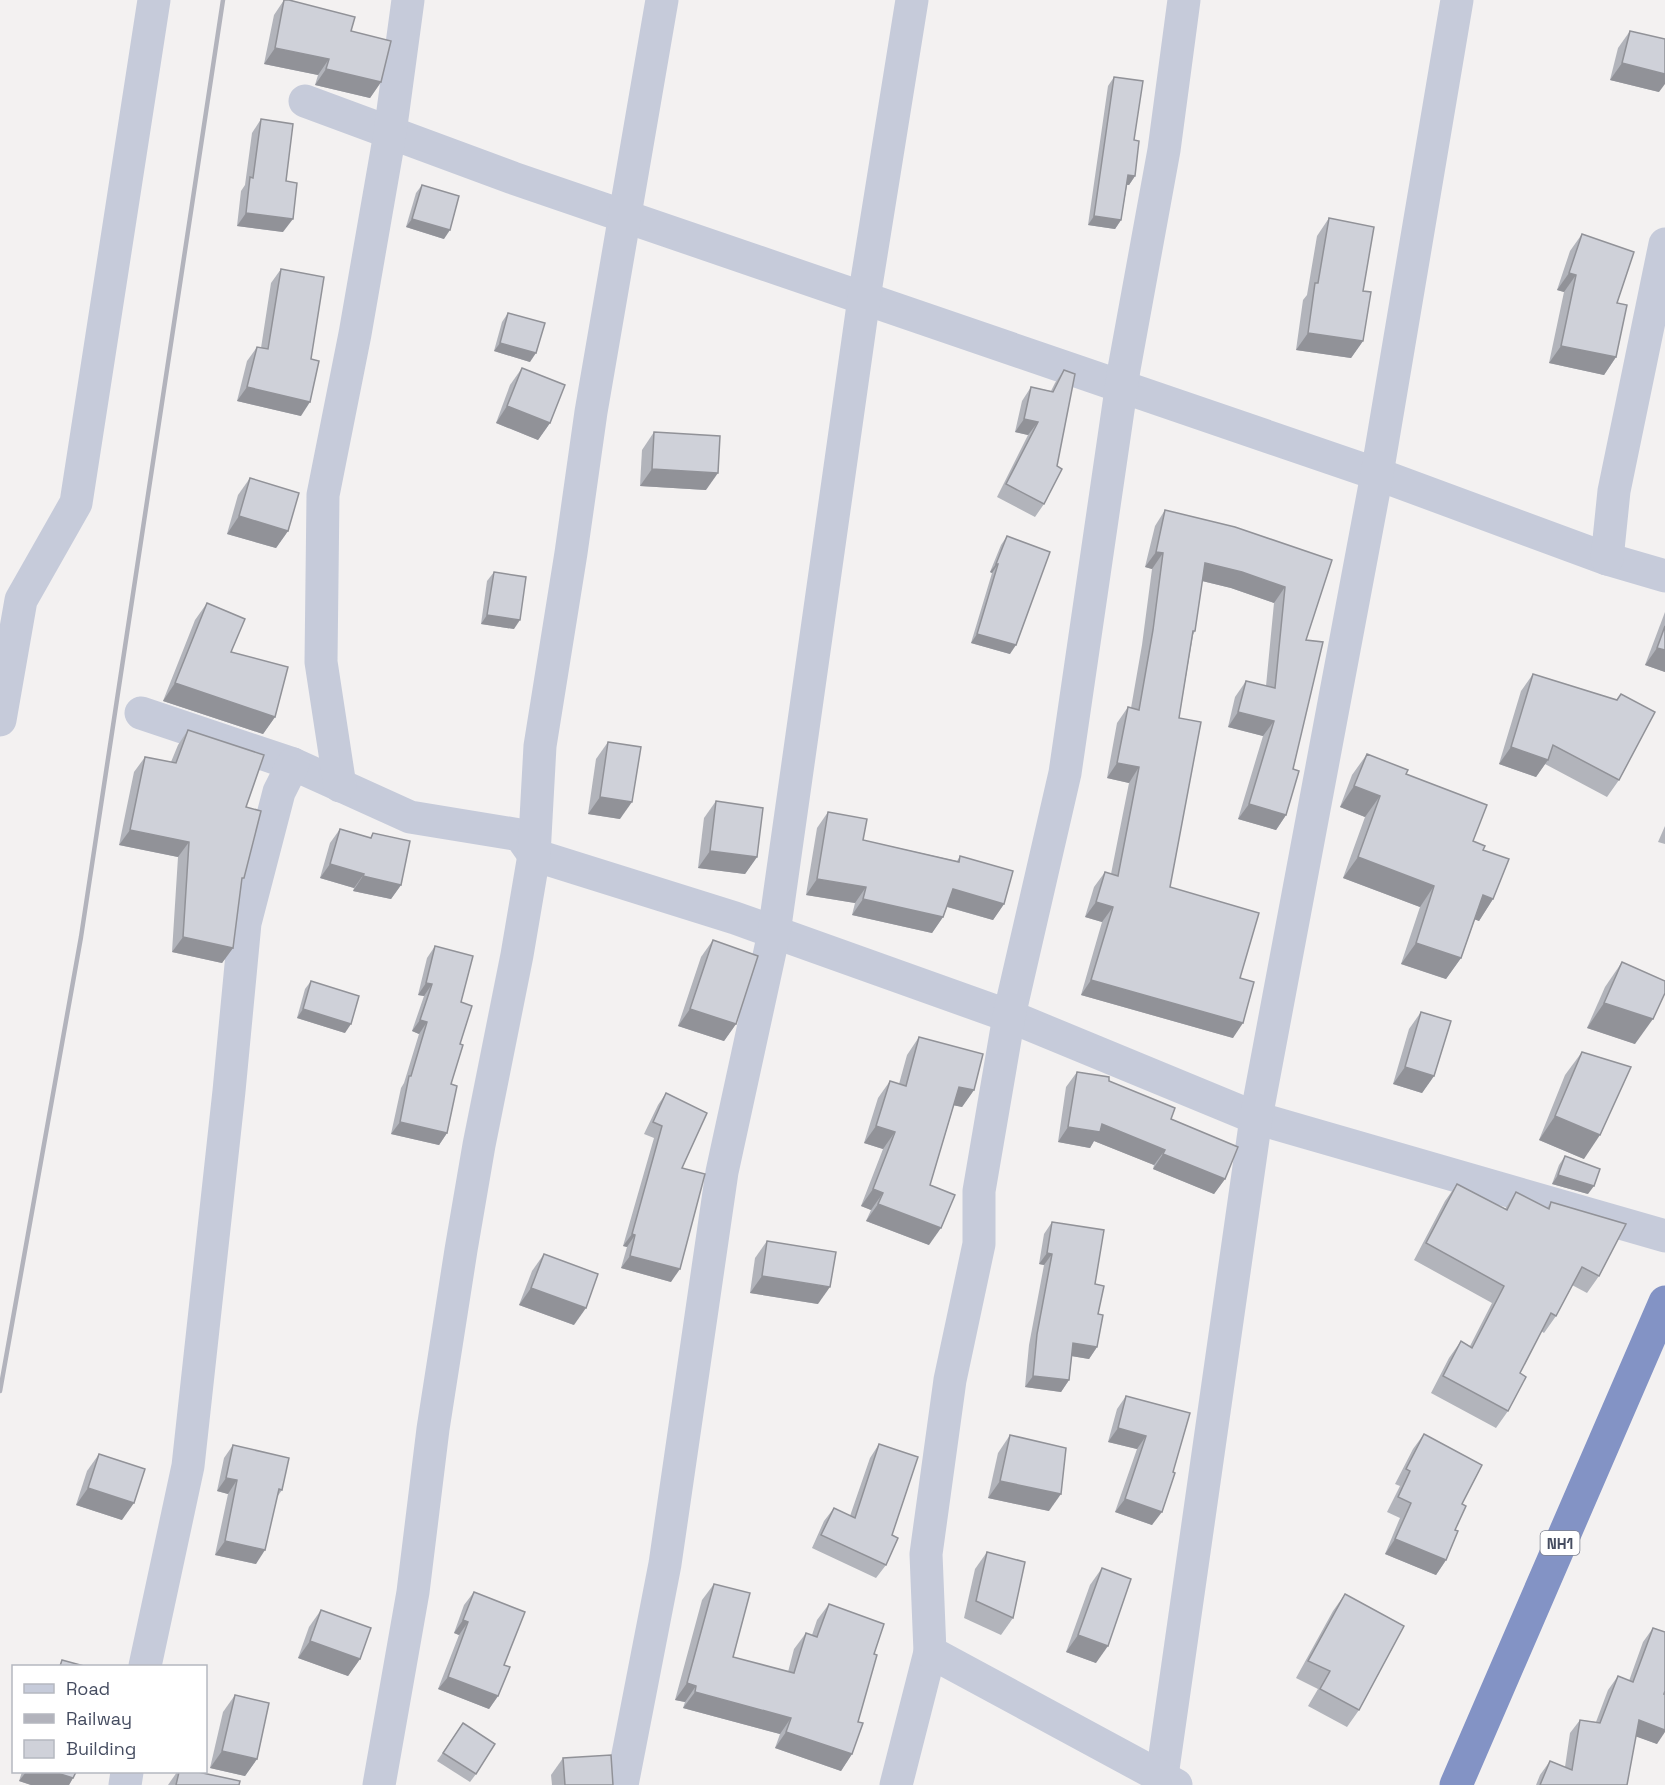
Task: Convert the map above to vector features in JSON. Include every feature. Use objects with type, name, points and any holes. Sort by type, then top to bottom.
[{"type":"highway","name":"NH1","points":[[1456,1785],[1665,1302]]},
{"type":"street","points":[[0,720],[21,600],[76,503],[154,0]]},
{"type":"street","points":[[340,786],[321,662],[323,495],[355,334],[390,133],[408,0]]},
{"type":"street","points":[[379,1785],[413,1592],[434,1429],[463,1238],[534,855],[540,746],[591,412],[662,0]]},
{"type":"street","points":[[622,1785],[665,1564],[722,1173],[774,933],[864,298],[912,0]]},
{"type":"street","points":[[896,1785],[930,1652],[926,1554],[950,1380],[979,1244],[979,1191],[1009,1016],[1065,773],[1122,387],[1164,150],[1184,0]]},
{"type":"street","points":[[930,1652],[1169,1780],[1256,1118],[1377,474],[1457,0]]},
{"type":"street","points":[[305,101],[624,216],[1377,474],[1606,559],[1665,576]]},
{"type":"street","points":[[1606,559],[1614,491],[1665,244]]},
{"type":"street","points":[[141,713],[293,764],[410,817],[520,835],[534,855],[724,915],[1009,1016],[1256,1118],[1665,1236]]},
{"type":"street","points":[[145,1665],[188,1466],[246,923],[279,792],[293,764]]},
{"type":"building","points":[[284,0],[355,17],[351,31],[391,41],[381,82],[326,69],[329,59],[275,48]]},
{"type":"building","points":[[1630,31],[1665,39],[1665,74],[1622,63]]},
{"type":"building","points":[[1114,77],[1143,81],[1134,140],[1139,141],[1135,176],[1128,175],[1121,220],[1094,216]]},
{"type":"building","points":[[261,119],[293,124],[286,181],[297,183],[293,219],[246,213]]},
{"type":"building","points":[[422,185],[459,196],[450,230],[412,219]]},
{"type":"building","points":[[1329,218],[1374,227],[1363,291],[1371,292],[1363,341],[1308,333],[1315,283],[1318,283]]},
{"type":"building","points":[[1582,234],[1634,252],[1617,303],[1627,305],[1616,357],[1561,346],[1576,275],[1569,273]]},
{"type":"building","points":[[281,269],[324,277],[311,359],[319,361],[310,402],[247,387],[257,347],[268,349]]},
{"type":"building","points":[[508,313],[545,323],[536,353],[500,343]]},
{"type":"building","points":[[522,368],[565,385],[550,423],[507,406]]},
{"type":"building","points":[[1064,370],[1075,374],[1057,466],[1062,469],[1044,504],[1006,484],[1038,422],[1024,419],[1031,387],[1053,392]]},
{"type":"building","points":[[654,432],[720,436],[718,473],[652,469]]},
{"type":"building","points":[[250,478],[299,493],[288,531],[239,516]]},
{"type":"building","points":[[1165,510],[1235,527],[1332,560],[1306,640],[1323,642],[1293,769],[1299,771],[1286,815],[1249,804],[1274,721],[1238,712],[1246,681],[1275,688],[1285,587],[1242,572],[1205,563],[1179,718],[1201,722],[1170,887],[1259,913],[1240,978],[1254,982],[1243,1023],[1091,980],[1113,907],[1096,902],[1105,872],[1118,876],[1139,767],[1117,763],[1128,707],[1139,710],[1153,630],[1163,553],[1156,552]]},
{"type":"building","points":[[1007,536],[1050,552],[1016,645],[977,634],[998,564],[996,564]]},
{"type":"building","points":[[494,572],[526,577],[520,620],[487,615]]},
{"type":"building","points":[[207,603],[245,619],[231,652],[288,667],[275,717],[175,683]]},
{"type":"building","points":[[1665,626],[1665,650],[1657,648]]},
{"type":"building","points":[[1533,674],[1617,700],[1621,694],[1655,712],[1619,780],[1553,745],[1548,760],[1511,747]]},
{"type":"building","points":[[188,730],[264,755],[246,807],[261,811],[244,878],[242,878],[233,948],[183,937],[189,842],[130,830],[145,757],[176,763]]},
{"type":"building","points":[[608,742],[641,747],[632,802],[600,797]]},
{"type":"building","points":[[1367,754],[1408,770],[1406,774],[1487,805],[1473,841],[1485,846],[1483,850],[1509,859],[1493,899],[1483,895],[1461,958],[1416,943],[1434,886],[1358,857],[1380,796],[1354,786]]},
{"type":"building","points":[[716,801],[763,808],[757,857],[710,851]]},
{"type":"building","points":[[828,812],[867,819],[863,840],[959,862],[960,856],[1013,871],[1004,904],[953,889],[943,917],[863,899],[866,887],[817,879]]},
{"type":"building","points":[[340,829],[371,838],[373,833],[410,841],[401,885],[363,876],[364,874],[330,864]]},
{"type":"building","points":[[713,940],[758,956],[736,1024],[690,1009]]},
{"type":"building","points":[[435,946],[473,956],[461,1002],[472,1006],[451,1084],[457,1086],[447,1133],[400,1122],[409,1076],[411,1076],[427,1022],[420,1020],[432,984],[426,983]]},
{"type":"building","points":[[1622,962],[1665,981],[1665,993],[1653,1019],[1604,1003]]},
{"type":"building","points":[[311,981],[359,996],[351,1024],[303,1009]]},
{"type":"building","points":[[1421,1012],[1451,1021],[1434,1076],[1405,1067]]},
{"type":"building","points":[[919,1037],[983,1054],[974,1090],[959,1087],[930,1185],[955,1195],[941,1228],[878,1204],[883,1193],[873,1189],[895,1132],[876,1126],[890,1081],[906,1086]]},
{"type":"building","points":[[1582,1052],[1631,1067],[1600,1135],[1555,1116]]},
{"type":"building","points":[[1077,1072],[1109,1077],[1109,1081],[1175,1108],[1171,1119],[1238,1147],[1225,1179],[1163,1154],[1165,1150],[1102,1124],[1100,1132],[1068,1127]]},
{"type":"building","points":[[666,1093],[707,1113],[682,1168],[705,1174],[680,1269],[630,1256],[635,1235],[632,1234],[662,1126],[653,1122]]},
{"type":"building","points":[[1565,1156],[1600,1169],[1594,1186],[1558,1175]]},
{"type":"building","points":[[1457,1184],[1507,1210],[1516,1192],[1549,1209],[1551,1202],[1626,1224],[1599,1276],[1582,1267],[1556,1316],[1551,1313],[1520,1373],[1526,1377],[1508,1411],[1443,1376],[1461,1341],[1472,1348],[1504,1286],[1426,1243]]},
{"type":"building","points":[[1052,1222],[1104,1230],[1095,1284],[1104,1286],[1098,1314],[1103,1315],[1097,1347],[1073,1343],[1069,1380],[1033,1376],[1037,1334],[1052,1254],[1047,1253]]},
{"type":"building","points":[[767,1241],[836,1252],[830,1287],[762,1276]]},
{"type":"building","points":[[544,1254],[598,1274],[586,1308],[531,1288]]},
{"type":"building","points":[[1126,1396],[1190,1413],[1173,1472],[1175,1473],[1162,1512],[1125,1499],[1146,1436],[1118,1428]]},
{"type":"building","points":[[1424,1434],[1482,1465],[1462,1504],[1466,1506],[1455,1530],[1458,1531],[1446,1560],[1395,1539],[1411,1503],[1398,1497],[1410,1471],[1406,1469]]},
{"type":"building","points":[[1010,1435],[1066,1448],[1061,1494],[1000,1481]]},
{"type":"building","points":[[879,1444],[918,1457],[892,1535],[898,1538],[886,1565],[821,1535],[834,1508],[855,1518]]},
{"type":"building","points":[[233,1445],[289,1458],[282,1490],[279,1489],[265,1550],[225,1541],[237,1480],[226,1478]]},
{"type":"building","points":[[99,1454],[145,1469],[134,1503],[88,1488]]},
{"type":"building","points":[[987,1552],[1025,1562],[1013,1618],[976,1601]]},
{"type":"building","points":[[1102,1568],[1131,1579],[1108,1646],[1078,1635]]},
{"type":"building","points":[[714,1584],[750,1593],[733,1657],[794,1673],[806,1633],[817,1637],[829,1604],[884,1624],[874,1654],[877,1655],[858,1722],[863,1723],[852,1754],[786,1732],[791,1718],[695,1692],[696,1686],[687,1683]]},
{"type":"building","points":[[474,1592],[525,1612],[504,1665],[510,1667],[498,1696],[448,1677],[468,1622],[463,1620]]},
{"type":"building","points":[[1345,1594],[1404,1626],[1359,1710],[1320,1689],[1330,1671],[1308,1661]]},
{"type":"building","points":[[321,1610],[371,1628],[360,1659],[310,1641]]},
{"type":"building","points":[[1653,1628],[1665,1632],[1665,1730],[1639,1720],[1627,1785],[1540,1785],[1550,1761],[1572,1770],[1580,1720],[1600,1723],[1618,1676],[1633,1682]]},
{"type":"building","points":[[62,1660],[80,1665],[60,1665]]},
{"type":"building","points":[[235,1695],[269,1703],[257,1759],[222,1751]]},
{"type":"building","points":[[463,1723],[495,1744],[476,1774],[443,1753]]},
{"type":"building","points":[[611,1755],[613,1785],[565,1785],[563,1758]]},
{"type":"building","points":[[57,1773],[76,1773],[73,1778]]},
{"type":"building","points":[[179,1773],[203,1773],[240,1781],[239,1785],[176,1785]]},
{"type":"railway","points":[[0,1391],[81,937],[223,0]]}]
